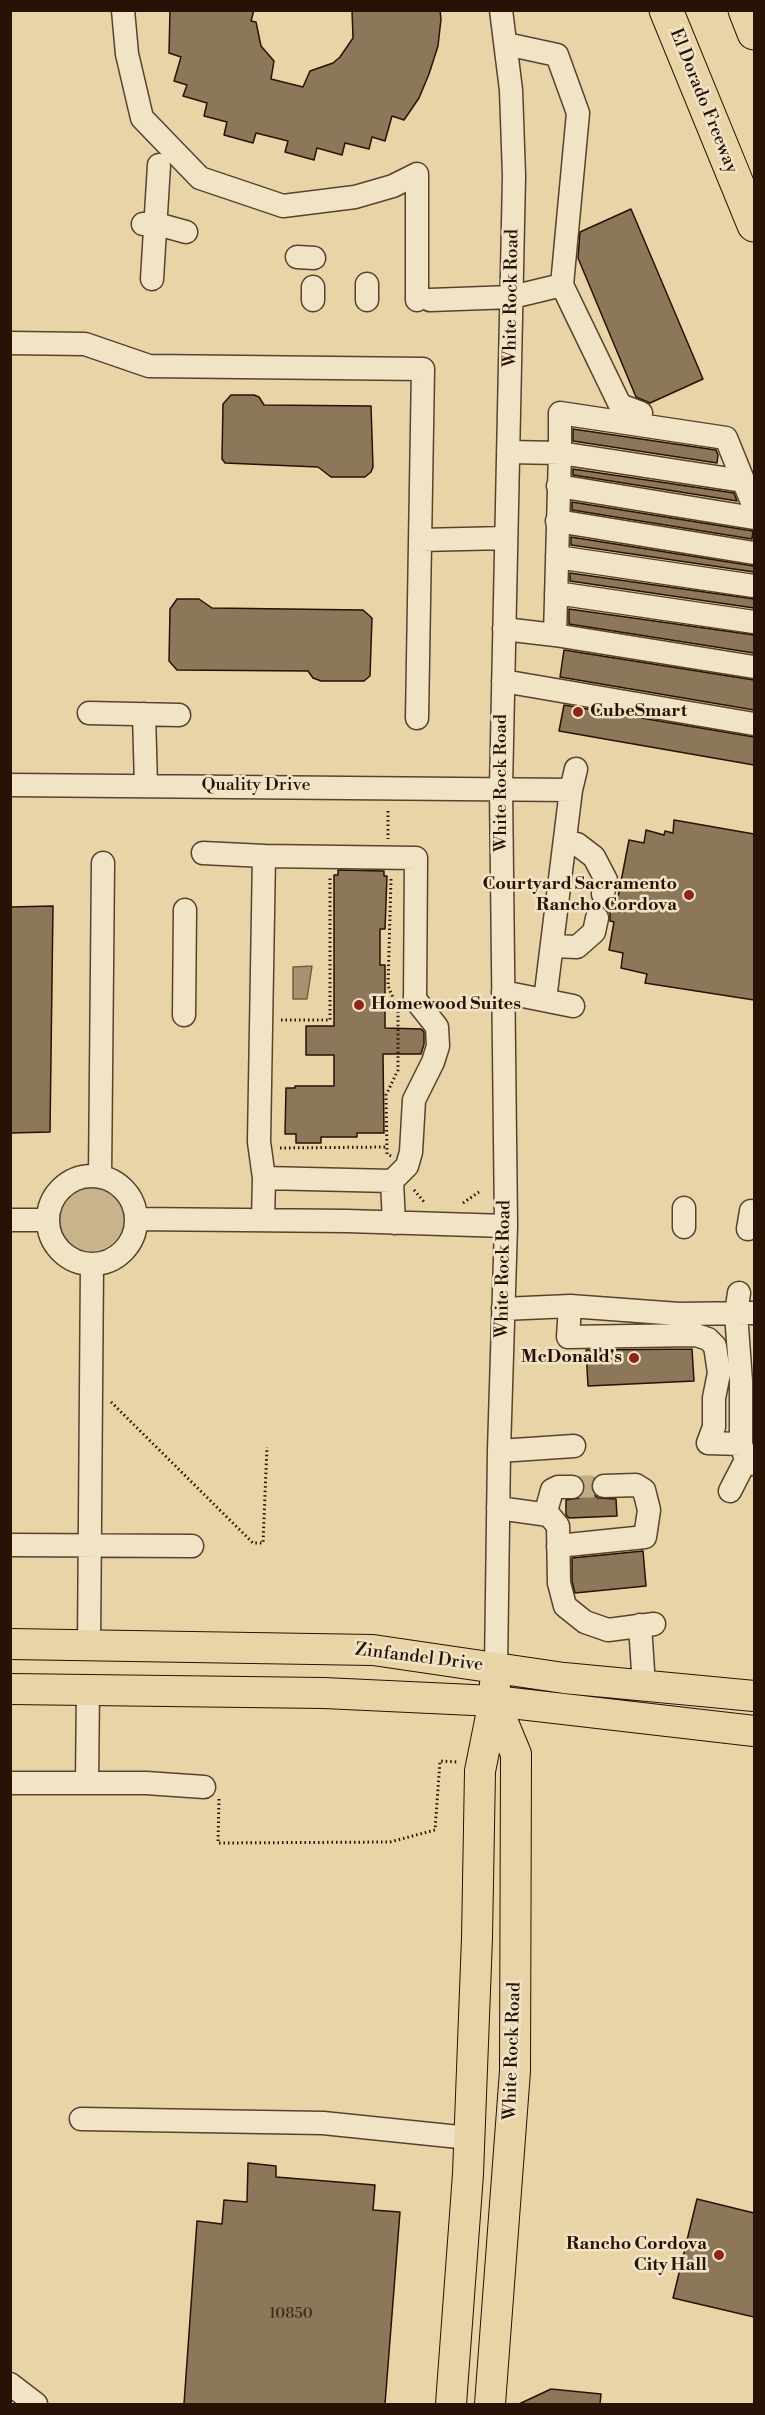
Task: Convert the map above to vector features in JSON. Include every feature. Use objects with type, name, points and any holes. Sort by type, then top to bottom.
[{"type":"highway","name":"El Dorado Freeway","points":[[666,10],[754,225]]},
{"type":"highway","points":[[745,10],[754,33]]},
{"type":"main road","name":"Zinfandel Drive","points":[[10,1644],[373,1650],[564,1678],[754,1696]]},
{"type":"main road","points":[[10,1673],[57,1671],[74,1665],[89,1646]]},
{"type":"main road","points":[[88,1689],[101,1670],[112,1663],[129,1660],[285,1663],[307,1649]]},
{"type":"main road","name":"White Rock Road","points":[[451,2404],[469,2138],[477,1938],[480,1771],[494,1701],[496,1668]]},
{"type":"main road","name":"Zinfandel Drive","points":[[10,1689],[324,1693],[494,1701],[754,1731]]},
{"type":"main road","name":"White Rock Road","points":[[490,2404],[515,2071],[516,1754],[494,1701]]},
{"type":"street","name":"White Rock Road","points":[[496,1668],[499,1452],[506,1227],[501,788],[512,297],[513,119],[501,10]]},
{"type":"street","points":[[116,12],[120,65],[132,118],[160,164],[283,206],[315,212],[367,199],[417,174],[424,300],[512,297],[562,285]]},
{"type":"street","points":[[506,44],[557,55],[578,113],[562,285],[620,405],[640,413]]},
{"type":"street","points":[[153,279],[149,224],[160,164]]},
{"type":"street","points":[[149,224],[186,232]]},
{"type":"street","points":[[10,343],[85,344],[149,366],[423,369],[417,718]]},
{"type":"street","points":[[555,635],[560,413],[726,438],[754,507]]},
{"type":"street","points":[[508,452],[560,453],[743,482]]},
{"type":"street","points":[[558,486],[754,518]]},
{"type":"street","points":[[557,521],[754,553]]},
{"type":"street","points":[[420,540],[506,538]]},
{"type":"street","points":[[557,557],[754,586]]},
{"type":"street","points":[[556,593],[754,622]]},
{"type":"street","points":[[504,629],[754,667]]},
{"type":"street","points":[[503,681],[754,724]]},
{"type":"street","points":[[89,713],[179,715]]},
{"type":"street","points":[[144,714],[146,786]]},
{"type":"street","name":"Quality Drive","points":[[10,785],[501,788],[573,779],[565,842]]},
{"type":"street","points":[[545,1000],[565,842],[577,844],[594,857],[606,880],[603,894]]},
{"type":"street","points":[[203,853],[416,858],[415,999],[437,1027],[438,1046],[433,1062],[414,1100],[411,1152],[394,1223]]},
{"type":"street","points":[[263,1220],[264,1178],[259,1142],[264,856]]},
{"type":"street","points":[[100,1177],[103,863]]},
{"type":"street","points":[[184,910],[184,1015]]},
{"type":"street","points":[[552,946],[577,947],[594,932],[597,918]]},
{"type":"street","points":[[503,992],[573,1006]]},
{"type":"street","points":[[91,1175],[108,1178],[122,1188],[132,1202],[136,1219],[132,1236],[123,1251],[109,1260],[92,1264],[75,1261],[61,1251],[51,1237],[47,1220],[51,1203],[60,1189],[74,1179],[91,1175]]},
{"type":"street","points":[[264,1178],[403,1185]]},
{"type":"street","points":[[136,1219],[506,1227]]},
{"type":"street","points":[[10,1220],[47,1220]]},
{"type":"street","points":[[89,1646],[92,1264]]},
{"type":"street","points":[[503,1309],[679,1304],[743,1307],[747,1366],[748,1443],[730,1491]]},
{"type":"street","points":[[570,1306],[568,1337],[696,1335],[708,1339],[715,1346],[719,1373],[714,1427],[708,1443],[748,1443]]},
{"type":"street","points":[[499,1452],[574,1446]]},
{"type":"street","points":[[558,1546],[645,1537],[649,1510],[644,1490],[636,1485],[604,1485]]},
{"type":"street","points":[[545,1515],[552,1490],[572,1486]]},
{"type":"street","points":[[498,1508],[549,1515],[558,1526],[559,1583],[565,1606],[585,1622],[608,1630],[647,1625],[644,1686]]},
{"type":"street","points":[[10,1545],[192,1546]]},
{"type":"street","points":[[87,1783],[88,1689]]},
{"type":"street","points":[[10,1783],[146,1783],[212,1792]]},
{"type":"street","points":[[81,2119],[322,2123],[469,2138]]},
{"type":"street","points":[[10,2384],[36,2404]]},
{"type":"path","points":[[388,811],[390,858],[388,986],[395,1002]]},
{"type":"path","points":[[281,1020],[330,1020],[330,873]]},
{"type":"path","points":[[398,1010],[398,1070],[386,1095],[386,1147],[387,1154],[408,1163]]},
{"type":"path","points":[[280,1148],[386,1147]]},
{"type":"path","points":[[403,1185],[429,1206]]},
{"type":"path","points":[[458,1207],[479,1192]]},
{"type":"path","points":[[106,1398],[253,1543],[263,1543],[267,1447]]},
{"type":"path","points":[[212,1792],[218,1843],[390,1842],[435,1830],[440,1761],[457,1762]]},
{"type":"shaded area","points":[[312,966],[307,999],[293,999],[293,967]]},
{"type":"shaded area","points":[[97,1185],[115,1194],[122,1205],[124,1218],[122,1231],[115,1242],[104,1249],[85,1251],[67,1242],[60,1231],[58,1212],[67,1194],[78,1187]]},
{"type":"building","points":[[170,10],[254,10],[251,21],[256,22],[261,46],[274,61],[271,79],[303,87],[310,71],[333,63],[353,38],[352,10],[440,10],[441,19],[438,46],[429,74],[419,98],[404,120],[392,116],[385,141],[372,137],[369,149],[345,143],[342,155],[317,148],[314,160],[285,152],[288,141],[256,133],[253,143],[224,135],[227,122],[204,116],[207,103],[183,96],[187,85],[174,81],[181,57],[169,53]]},
{"type":"building","points":[[631,209],[703,379],[650,403],[636,397],[578,258],[580,232]]},
{"type":"building","points":[[231,395],[254,395],[259,397],[264,405],[371,406],[373,467],[371,472],[365,477],[331,477],[318,467],[225,463],[222,459],[223,404]]},
{"type":"building","points":[[573,429],[716,450],[717,463],[573,441]]},
{"type":"building","points":[[573,469],[734,493],[737,501],[573,475]]},
{"type":"building","points":[[572,502],[753,531],[752,539],[572,510]]},
{"type":"building","points":[[571,537],[754,566],[754,572],[571,545]]},
{"type":"building","points":[[570,573],[754,599],[754,608],[570,581]]},
{"type":"building","points":[[177,599],[199,599],[212,608],[363,610],[372,618],[370,676],[364,681],[321,681],[313,678],[308,671],[177,670],[169,661],[170,609]]},
{"type":"building","points":[[569,609],[754,635],[754,653],[569,624]]},
{"type":"building","points":[[564,650],[754,680],[754,710],[560,677]]},
{"type":"building","points":[[564,705],[754,737],[754,765],[559,731]]},
{"type":"building","name":"Courtyard Sacramento Rancho Cordova","points":[[674,820],[754,834],[754,1000],[645,983],[647,974],[621,968],[623,953],[609,950],[614,922],[610,921],[610,913],[604,907],[613,903],[618,897],[629,840],[644,843],[646,830],[664,835],[665,831],[673,833]]},
{"type":"building","name":"Homewood Suites","points":[[338,870],[384,871],[384,876],[387,876],[385,929],[380,929],[380,965],[385,965],[385,1028],[421,1029],[424,1032],[424,1044],[421,1054],[383,1054],[384,1133],[357,1133],[357,1137],[321,1137],[321,1143],[296,1143],[296,1134],[285,1134],[286,1088],[334,1086],[334,1055],[306,1055],[306,1026],[334,1026],[334,875],[338,875]]},
{"type":"building","points":[[53,906],[50,1132],[10,1133],[10,907]]},
{"type":"building","points":[[692,1349],[694,1381],[588,1386],[586,1350]]},
{"type":"building","points":[[594,1478],[591,1486],[593,1494],[598,1498],[616,1499],[617,1516],[569,1518],[566,1515],[566,1500],[579,1498],[585,1488],[582,1479]]},
{"type":"building","points":[[643,1551],[646,1586],[575,1593],[572,1581],[572,1558]]},
{"type":"building","points":[[248,2163],[276,2166],[276,2177],[375,2185],[373,2210],[400,2212],[385,2404],[184,2404],[197,2221],[222,2224],[224,2200],[247,2202]]},
{"type":"building","name":"Rancho Cordova City Hall","points":[[697,2199],[754,2213],[754,2317],[673,2298]]},
{"type":"building","points":[[551,2389],[601,2394],[600,2404],[519,2404]]},
{"type":"tunnel","points":[[572,1487],[604,1486]]},
{"type":"place","name":"CubeSmart","points":[[578,712]]},
{"type":"place","name":"Courtyard Sacramento Rancho Cordova","points":[[689,895]]},
{"type":"place","name":"Homewood Suites","points":[[359,1005]]},
{"type":"place","name":"McDonald's","points":[[634,1358]]},
{"type":"place","name":"Rancho Cordova City Hall","points":[[719,2255]]}]
